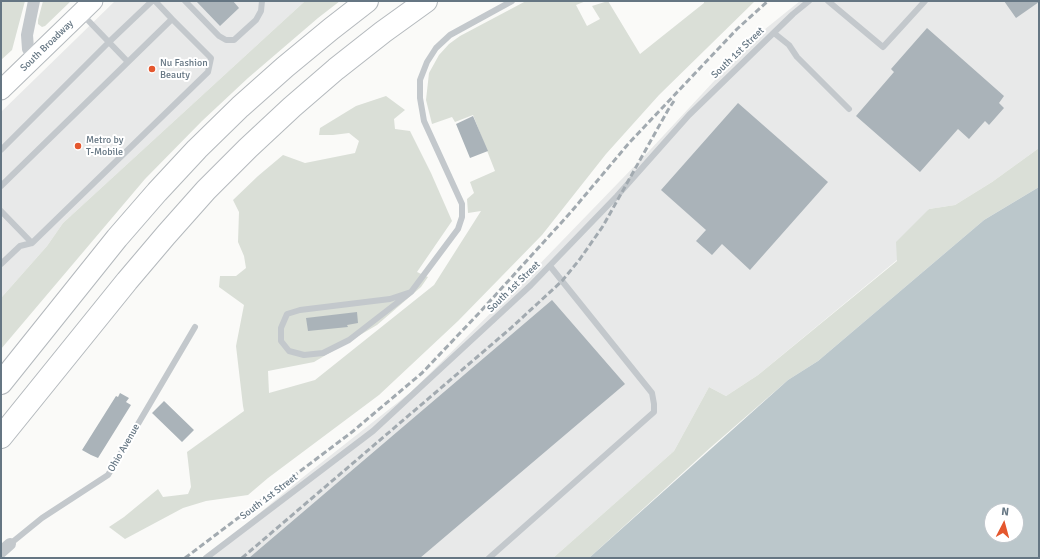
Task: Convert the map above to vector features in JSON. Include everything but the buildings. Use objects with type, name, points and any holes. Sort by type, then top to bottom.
[{"type":"highway","points":[[1,383],[117,238],[197,149],[240,107],[331,29],[367,1]]},
{"type":"highway","points":[[1,437],[127,281],[206,190],[297,102],[354,55],[426,1]]},
{"type":"main road","name":"South Broadway","points":[[1,90],[86,7]]},
{"type":"street","points":[[34,1],[27,35],[28,49],[34,58]]},
{"type":"lane","points":[[1,150],[152,1]]},
{"type":"lane","points":[[1,264],[20,246],[32,243],[208,72],[211,58],[155,1]]},
{"type":"lane","points":[[185,1],[219,36],[226,40],[234,40],[256,20],[261,11],[262,1]]},
{"type":"lane","points":[[411,292],[390,299],[300,310],[287,314],[281,328],[281,341],[289,351],[304,355],[323,353],[349,340],[411,292],[458,229],[462,217],[462,204],[424,121],[420,98],[420,80],[427,62],[436,48],[450,35],[512,1]]},
{"type":"lane","name":"South 1st Street","points":[[206,558],[373,431],[531,286],[617,196],[689,115],[809,1]]},
{"type":"lane","points":[[828,1],[883,47],[925,1]]},
{"type":"lane","points":[[86,7],[109,42],[128,62]]},
{"type":"lane","points":[[1,186],[172,19]]},
{"type":"lane","points":[[774,33],[789,45],[797,58],[849,109]]},
{"type":"lane","points":[[1,210],[32,243]]},
{"type":"lane","points":[[489,558],[654,412],[652,393],[550,266]]},
{"type":"lane","name":"Ohio Avenue","points":[[6,548],[42,518],[108,475],[195,327]]},
{"type":"shaded area","points":[[1,1],[25,1],[12,50],[1,60]]},
{"type":"shaded area","points":[[43,1],[71,1],[45,26],[42,27],[38,24],[38,20]]},
{"type":"shaded area","points":[[115,1],[305,1],[63,223],[47,246],[1,298],[1,112]]},
{"type":"shaded area","points":[[305,1],[340,1],[248,78],[202,121],[145,179],[1,349],[1,298],[47,246],[63,223]]},
{"type":"shaded area","points":[[526,1],[586,1],[576,5],[587,26],[600,19],[592,6],[608,1],[640,54],[704,3],[704,1],[755,1],[659,95],[606,154],[542,235],[458,321],[379,395],[268,478],[248,495],[206,501],[183,508],[125,539],[109,527],[124,517],[158,489],[163,497],[188,494],[191,487],[187,452],[244,411],[236,346],[244,305],[219,287],[220,276],[236,276],[246,268],[244,256],[238,242],[239,212],[233,200],[283,155],[305,163],[355,153],[359,141],[349,133],[319,135],[320,128],[356,106],[386,96],[405,110],[394,119],[395,129],[410,131],[431,173],[452,221],[417,272],[428,277],[421,287],[377,325],[314,362],[268,371],[269,393],[315,380],[434,285],[481,211],[468,213],[467,199],[474,193],[470,182],[495,171],[473,115],[455,122],[452,117],[432,124],[426,100],[429,73],[439,55],[449,44],[460,36]]},
{"type":"shaded area","points":[[800,1],[1039,1],[1039,148],[992,182],[955,205],[929,209],[897,260],[758,375],[726,396],[709,387],[674,451],[553,558],[205,558],[302,478],[411,392],[529,275],[650,150],[754,38]]},
{"type":"shaded area","points":[[1039,148],[1039,187],[984,220],[818,361],[788,380],[710,448],[589,558],[553,558],[674,451],[709,387],[726,396],[758,375],[897,261],[896,242],[929,209],[955,205],[992,182]]},
{"type":"shaded area","points":[[1039,187],[1039,558],[589,558],[788,380],[818,361],[984,220]]},
{"type":"railway","points":[[185,558],[352,432],[422,373],[571,212],[629,143],[737,29],[768,1]]},
{"type":"railway","points":[[242,558],[511,328],[562,281],[580,259],[603,226],[674,101]]},
{"type":"place","name":"Nu Fashion Beauty","points":[[152,69]]},
{"type":"place","name":"Metro by T-Mobile","points":[[78,146]]}]
